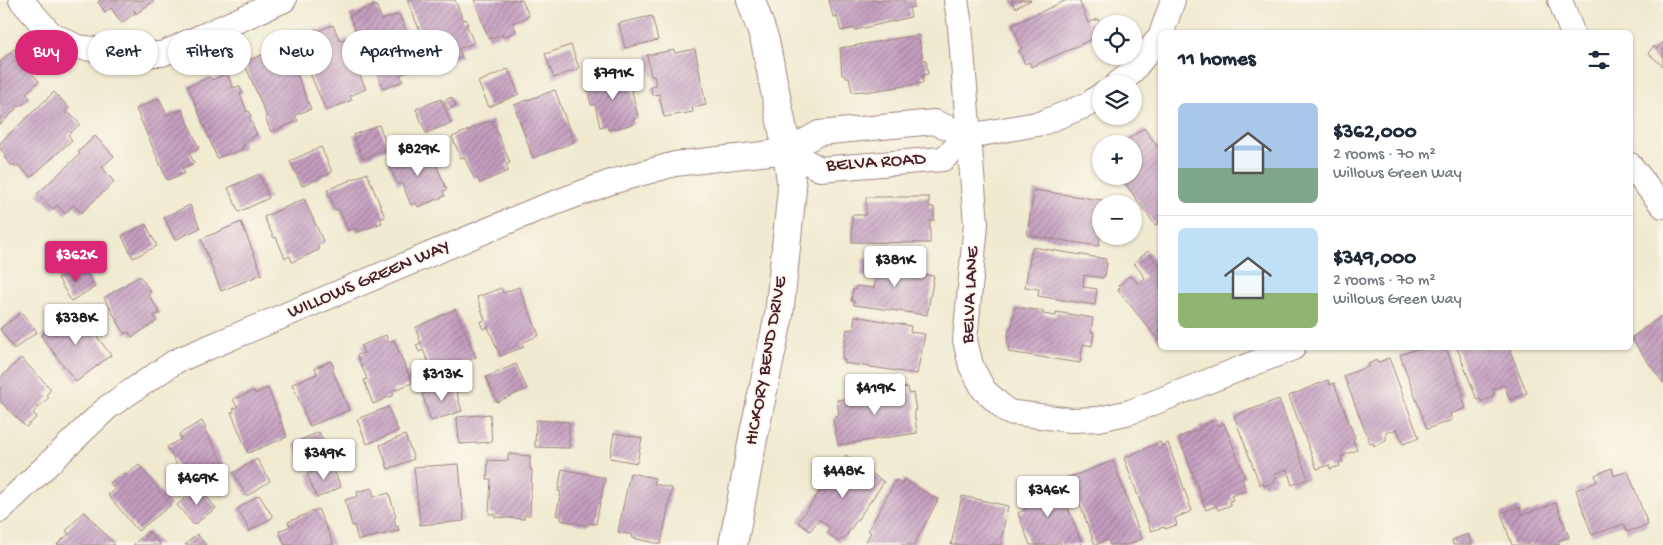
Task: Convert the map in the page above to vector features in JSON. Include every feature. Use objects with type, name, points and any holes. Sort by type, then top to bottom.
[{"type":"street","points":[[21,0],[50,33],[77,47],[133,54],[162,54],[284,0]]},
{"type":"street","name":"HICKORY BEND DRIVE","points":[[733,545],[778,315],[792,189],[787,151],[765,41],[751,0]]},
{"type":"street","name":"BELVA LANE","points":[[956,0],[960,26],[976,224],[965,340],[971,366],[984,390],[1008,412],[1071,420],[1099,419],[1130,412],[1288,350]]},
{"type":"street","points":[[1163,30],[1173,0]]},
{"type":"street","points":[[1560,0],[1571,30]]},
{"type":"street","points":[[1129,75],[1158,39]]},
{"type":"street","points":[[969,136],[1042,123],[1092,102]]},
{"type":"street","name":"BELVA ROAD","points":[[934,122],[969,136],[943,159],[820,169],[787,151],[819,133],[934,122]]},
{"type":"street","name":"WILLOWS GREEN WAY","points":[[0,510],[108,407],[176,361],[533,211],[611,182],[676,164],[787,151]]},
{"type":"street","points":[[1633,168],[1663,206]]},
{"type":"building","points":[[100,0],[155,0],[136,14],[134,10],[135,13],[122,23],[111,8],[105,12],[98,2]]},
{"type":"building","points":[[407,0],[455,0],[463,20],[466,19],[468,24],[466,24],[474,43],[459,49],[459,30],[419,30]]},
{"type":"building","points":[[474,0],[522,0],[529,16],[513,23],[516,31],[503,37],[502,34],[489,39]]},
{"type":"building","points":[[829,0],[913,0],[914,7],[909,8],[911,17],[855,30],[854,28],[841,31],[837,16],[833,17]]},
{"type":"building","points":[[1011,0],[1031,0],[1015,8]]},
{"type":"building","points":[[1067,0],[1079,0],[1088,23],[1092,21],[1092,39],[1031,67],[1029,62],[1025,64],[1019,50],[1022,48],[1012,25]]},
{"type":"building","points":[[376,5],[382,20],[399,14],[405,30],[355,30],[349,15]]},
{"type":"building","points":[[652,16],[658,40],[625,48],[619,23]]},
{"type":"building","points":[[333,25],[340,41],[342,40],[342,75],[360,75],[366,89],[350,96],[352,100],[326,111],[311,75],[332,75],[332,30],[320,30]]},
{"type":"building","points":[[918,35],[923,60],[926,60],[928,74],[922,75],[923,83],[865,92],[852,92],[849,77],[842,75],[840,48]]},
{"type":"building","points":[[1663,42],[1663,66],[1648,53],[1654,46],[1657,49]]},
{"type":"building","points":[[571,45],[579,68],[554,78],[545,54]]},
{"type":"building","points":[[14,49],[15,75],[33,75],[39,81],[26,93],[30,98],[21,104],[0,125],[0,62]]},
{"type":"building","points":[[695,49],[706,105],[692,108],[693,112],[664,117],[659,94],[652,95],[651,87],[656,86],[654,76],[651,76],[647,55],[674,50],[675,53]]},
{"type":"building","points":[[261,55],[261,75],[297,75],[311,109],[295,115],[298,121],[271,132],[265,117],[267,117],[249,75],[251,75],[251,59]]},
{"type":"building","points":[[508,69],[519,94],[489,107],[478,82]]},
{"type":"building","points":[[628,73],[638,118],[633,119],[634,124],[608,130],[607,125],[600,127],[595,104],[591,105],[586,82]]},
{"type":"building","points":[[223,75],[228,75],[233,88],[239,86],[243,93],[240,94],[247,112],[249,111],[251,116],[249,117],[257,135],[243,141],[243,149],[217,158],[188,86],[210,77],[212,80]]},
{"type":"building","points":[[378,75],[400,75],[403,81],[383,89]]},
{"type":"building","points":[[555,90],[574,142],[533,158],[514,105]]},
{"type":"building","points":[[54,92],[69,108],[65,113],[68,112],[80,124],[68,135],[72,140],[31,177],[18,165],[16,167],[14,164],[12,166],[4,157],[6,155],[0,149],[0,143]]},
{"type":"building","points":[[451,97],[456,106],[448,110],[444,101]]},
{"type":"building","points":[[159,98],[167,115],[182,109],[199,148],[189,152],[194,163],[182,168],[185,173],[167,180],[136,109]]},
{"type":"building","points":[[441,99],[451,123],[426,133],[416,109]]},
{"type":"building","points":[[492,120],[510,163],[506,165],[508,171],[480,183],[477,177],[474,178],[464,157],[461,158],[452,137]]},
{"type":"building","points":[[379,125],[388,148],[363,159],[353,135]]},
{"type":"building","points":[[1144,128],[1158,147],[1158,223],[1155,225],[1142,207],[1142,195],[1134,195],[1126,185],[1142,185],[1142,135],[1134,135]]},
{"type":"building","points":[[95,136],[114,156],[102,167],[114,182],[81,213],[74,205],[65,214],[57,205],[53,209],[37,194],[80,154],[78,152]]},
{"type":"building","points":[[321,147],[332,172],[302,186],[290,161]]},
{"type":"building","points":[[429,148],[447,190],[443,191],[445,196],[418,207],[416,203],[411,205],[402,183],[398,185],[388,164],[390,163],[388,158],[407,150],[409,156]]},
{"type":"building","points":[[367,173],[385,217],[380,219],[382,223],[357,232],[355,228],[348,231],[339,209],[335,210],[327,190]]},
{"type":"building","points":[[259,174],[269,198],[239,212],[228,188]]},
{"type":"building","points":[[1034,190],[1092,199],[1092,245],[1027,235]]},
{"type":"building","points":[[866,197],[929,197],[929,207],[934,207],[934,221],[930,220],[930,243],[852,242],[852,215],[866,215]]},
{"type":"building","points":[[304,199],[324,243],[318,245],[319,250],[292,262],[290,256],[285,258],[276,237],[274,238],[264,217]]},
{"type":"building","points":[[190,205],[200,228],[175,240],[164,217]]},
{"type":"building","points":[[241,222],[262,274],[221,291],[201,239]]},
{"type":"building","points":[[146,224],[157,246],[133,258],[122,236]]},
{"type":"building","points":[[1032,247],[1106,259],[1105,276],[1103,278],[1084,275],[1083,287],[1097,289],[1095,305],[1038,296],[1039,289],[1025,287]]},
{"type":"building","points":[[1148,251],[1158,264],[1158,340],[1118,290],[1120,288],[1118,286],[1129,276],[1138,284],[1145,278],[1134,263]]},
{"type":"building","points":[[863,258],[920,266],[919,274],[934,276],[927,315],[854,305],[854,301],[851,301],[853,289],[855,290],[856,286],[874,288],[876,278],[861,276]]},
{"type":"building","points":[[82,265],[95,287],[71,301],[58,278]]},
{"type":"building","points":[[140,276],[151,292],[148,294],[160,313],[154,316],[157,321],[132,337],[129,332],[125,334],[104,298]]},
{"type":"building","points":[[519,287],[539,335],[522,343],[524,347],[500,356],[488,327],[483,329],[480,322],[485,320],[477,297],[501,288],[503,293]]},
{"type":"building","points":[[1015,307],[1043,311],[1043,314],[1056,316],[1056,312],[1093,318],[1092,346],[1083,344],[1080,363],[1008,352],[1009,329],[1011,330]]},
{"type":"building","points":[[76,309],[111,355],[76,382],[41,336]]},
{"type":"building","points":[[455,309],[476,357],[458,365],[460,369],[436,379],[423,350],[419,352],[416,345],[421,343],[415,328]]},
{"type":"building","points":[[21,312],[37,332],[14,349],[0,329]]},
{"type":"building","points":[[1663,315],[1663,383],[1633,341],[1633,337]]},
{"type":"building","points":[[855,316],[911,326],[910,332],[925,334],[917,374],[844,363],[845,360],[842,359],[847,329],[853,330]]},
{"type":"building","points":[[386,335],[388,342],[394,340],[412,383],[392,391],[394,395],[373,404],[364,380],[367,379],[357,355],[364,353],[361,346]]},
{"type":"building","points":[[1414,350],[1447,350],[1464,396],[1462,397],[1466,408],[1450,414],[1452,420],[1427,429],[1400,355]]},
{"type":"building","points":[[1458,350],[1510,350],[1527,393],[1510,400],[1504,385],[1493,389],[1495,393],[1492,395],[1493,397],[1481,402],[1481,399],[1477,400]]},
{"type":"building","points":[[21,358],[51,389],[46,395],[49,397],[33,413],[37,417],[26,427],[0,401],[0,378]]},
{"type":"building","points":[[1389,358],[1419,438],[1403,444],[1397,429],[1386,433],[1386,441],[1374,446],[1373,443],[1370,444],[1344,376],[1369,366],[1368,364],[1377,360],[1377,363]]},
{"type":"building","points":[[331,361],[334,368],[332,369],[349,410],[310,426],[292,384],[317,374],[315,368]]},
{"type":"building","points":[[516,364],[527,389],[497,402],[486,377]]},
{"type":"building","points":[[1328,380],[1330,385],[1334,383],[1355,438],[1353,439],[1357,450],[1341,456],[1343,462],[1339,463],[1340,466],[1330,469],[1329,465],[1317,469],[1289,396]]},
{"type":"building","points":[[454,384],[462,411],[431,421],[422,394]]},
{"type":"building","points":[[908,387],[909,394],[913,393],[917,433],[838,445],[833,419],[839,415],[837,400],[851,398],[851,395]]},
{"type":"building","points":[[268,388],[287,437],[248,453],[231,412],[234,412],[233,409],[237,407],[233,399],[254,391],[255,394]]},
{"type":"building","points":[[1279,399],[1308,479],[1292,485],[1287,469],[1275,474],[1277,478],[1274,479],[1275,482],[1264,486],[1263,483],[1260,485],[1234,416]]},
{"type":"building","points":[[388,407],[398,431],[367,444],[357,419]]},
{"type":"building","points":[[490,414],[492,442],[459,444],[457,417]]},
{"type":"building","points":[[536,420],[569,422],[569,448],[535,447]]},
{"type":"building","points":[[1216,420],[1218,426],[1224,423],[1245,477],[1242,479],[1246,490],[1231,496],[1233,500],[1229,501],[1231,505],[1218,510],[1216,506],[1206,510],[1179,437]]},
{"type":"building","points":[[202,421],[206,428],[204,429],[226,467],[189,487],[167,447],[181,439],[179,434]]},
{"type":"building","points":[[319,432],[330,456],[304,467],[294,443]]},
{"type":"building","points":[[614,433],[642,438],[637,463],[610,458]]},
{"type":"building","points":[[405,435],[414,459],[388,469],[380,445]]},
{"type":"building","points":[[1160,442],[1162,446],[1168,443],[1192,511],[1175,518],[1177,525],[1151,531],[1124,458]]},
{"type":"building","points":[[508,454],[530,456],[530,469],[532,469],[530,515],[524,515],[524,519],[495,517],[495,514],[489,514],[491,479],[487,479],[488,460],[508,461]]},
{"type":"building","points":[[846,455],[884,482],[843,540],[841,539],[839,542],[827,533],[829,527],[819,519],[810,531],[798,522]]},
{"type":"building","points":[[257,459],[270,481],[247,496],[233,473]]},
{"type":"building","points":[[1113,461],[1142,539],[1126,545],[1110,545],[1108,540],[1095,545],[1070,477]]},
{"type":"building","points":[[331,463],[341,487],[317,498],[307,474]]},
{"type":"building","points":[[459,464],[464,521],[420,525],[414,467]]},
{"type":"building","points":[[139,465],[171,505],[138,531],[108,495],[115,490],[110,483],[124,473],[126,475]]},
{"type":"building","points":[[1612,468],[1614,476],[1628,471],[1648,525],[1627,532],[1624,524],[1592,535],[1576,490],[1597,482],[1595,475]]},
{"type":"building","points":[[562,469],[605,478],[596,524],[589,523],[588,526],[561,520],[562,517],[556,515],[561,492],[558,491]]},
{"type":"building","points":[[630,473],[655,478],[654,484],[672,488],[661,544],[632,538],[633,535],[618,532]]},
{"type":"building","points":[[904,479],[938,500],[914,545],[864,545],[871,532],[868,531],[896,480],[902,483]]},
{"type":"building","points":[[1059,483],[1082,545],[1061,545],[1060,542],[1053,545],[1030,545],[1018,513],[1025,510],[1020,496]]},
{"type":"building","points":[[199,487],[216,508],[194,525],[177,505]]},
{"type":"building","points":[[372,488],[374,497],[389,493],[396,517],[394,518],[396,527],[398,526],[399,531],[358,540],[345,500],[358,496],[357,492]]},
{"type":"building","points":[[259,495],[273,517],[250,531],[237,509]]},
{"type":"building","points":[[962,496],[1008,506],[1000,545],[951,545]]},
{"type":"building","points":[[1556,503],[1569,537],[1558,541],[1560,545],[1512,545],[1501,513],[1519,507],[1522,515]]},
{"type":"building","points":[[318,509],[334,545],[285,545],[279,531],[290,526],[288,522]]},
{"type":"building","points":[[84,511],[115,545],[57,544],[69,534],[66,531]]},
{"type":"building","points":[[148,531],[161,545],[133,545]]},
{"type":"building","points":[[197,534],[206,545],[185,545]]},
{"type":"building","points":[[1468,534],[1472,545],[1453,545],[1452,540]]}]
